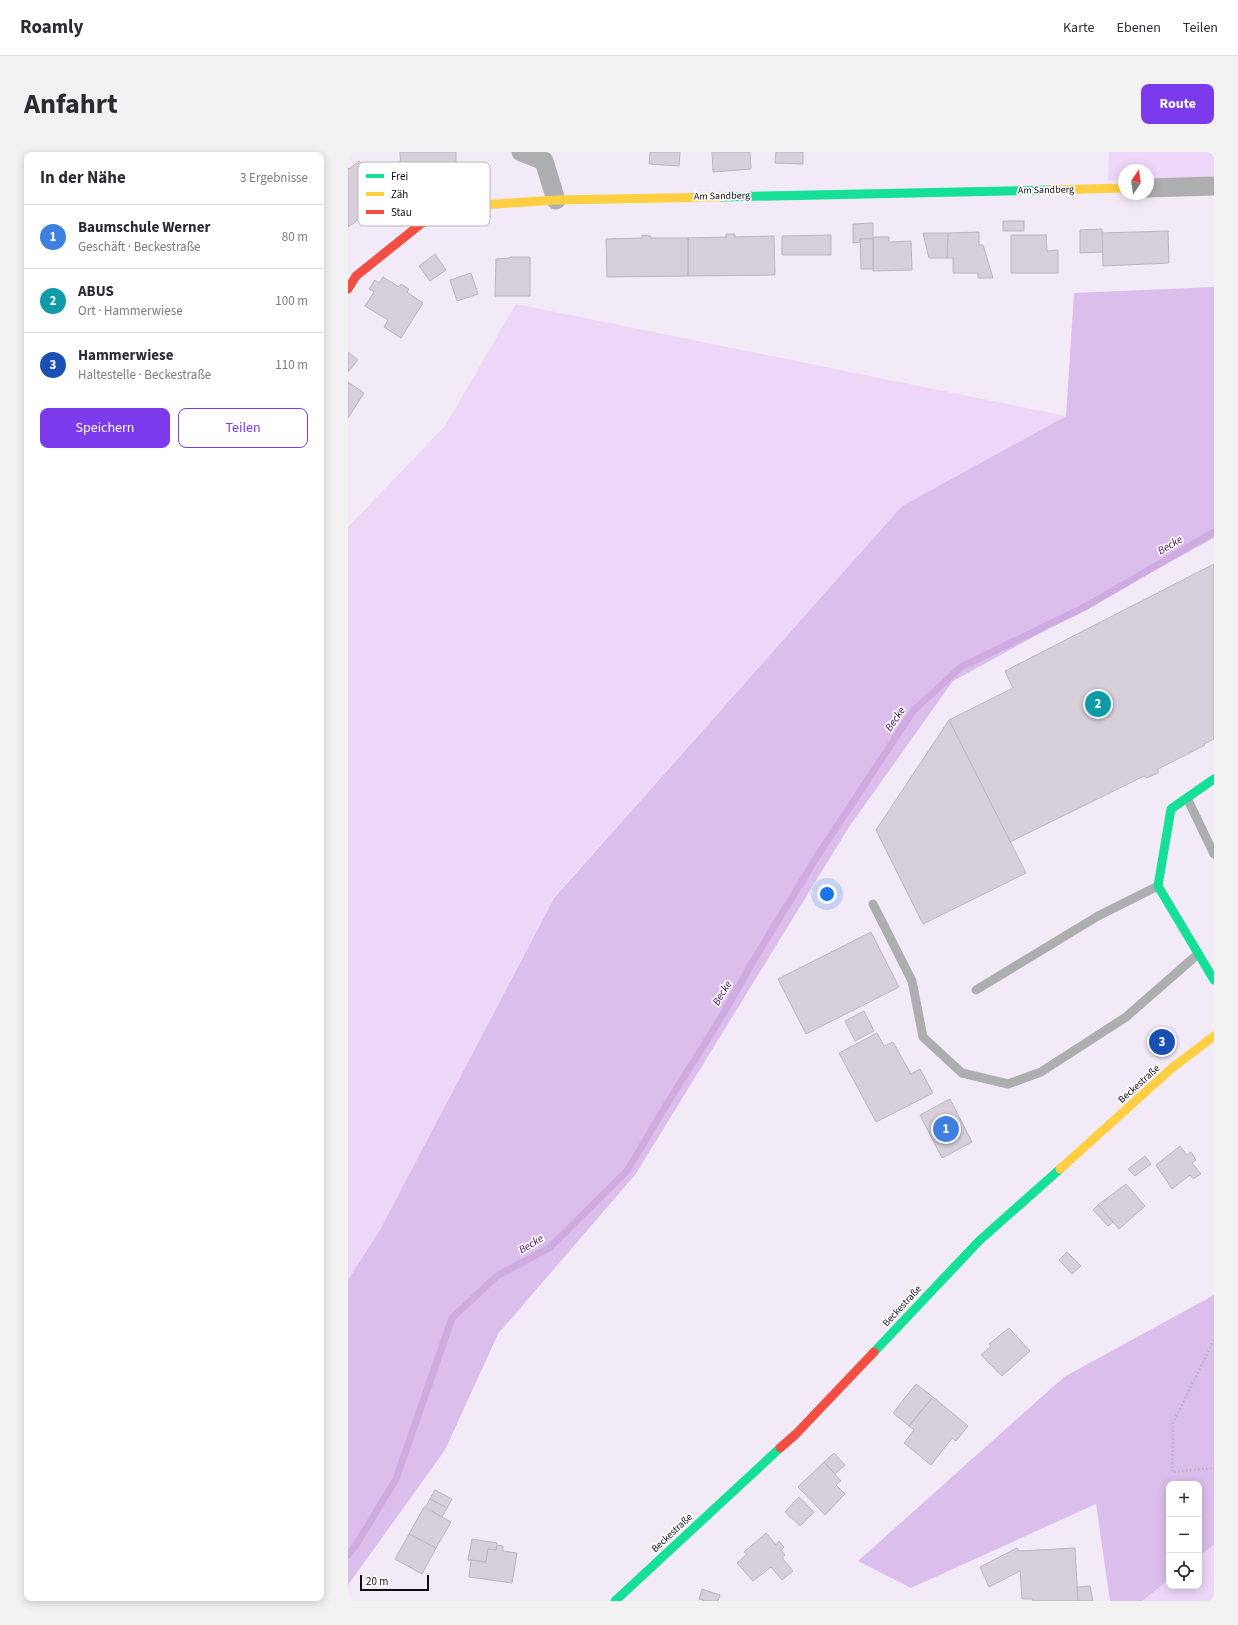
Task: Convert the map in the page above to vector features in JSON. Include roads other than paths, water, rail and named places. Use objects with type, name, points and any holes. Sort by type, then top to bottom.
[{"type":"street","points":[[521,152],[544,162],[556,200]]},
{"type":"street","points":[[1154,188],[1214,186]]},
{"type":"street","name":"Am Sandberg","points":[[490,204],[556,200],[1118,188]]},
{"type":"street","name":"Am Sandberg","points":[[348,289],[356,276],[418,226]]},
{"type":"street","points":[[1214,779],[1171,809],[1158,886],[1214,980]]},
{"type":"street","name":"Beckestraße","points":[[615,1601],[796,1434],[979,1241],[1172,1068],[1214,1036]]},
{"type":"lane","points":[[1187,798],[1214,854]]},
{"type":"lane","points":[[976,990],[1098,916],[1158,886]]},
{"type":"lane","points":[[873,904],[912,981],[923,1037],[962,1072],[1008,1084],[1041,1072],[1126,1017],[1198,954]]},
{"type":"waterway","name":"Becke","points":[[348,1555],[356,1545],[396,1479],[452,1318],[497,1276],[549,1248],[627,1171],[818,855],[913,711],[961,667],[1085,607],[1214,532]]},
{"type":"place","name":"ABUS","points":[[1098,704]]},
{"type":"place","name":"Hammerwiese","points":[[1162,1042]]},
{"type":"place","name":"Baumschule Werner","points":[[946,1129]]}]
